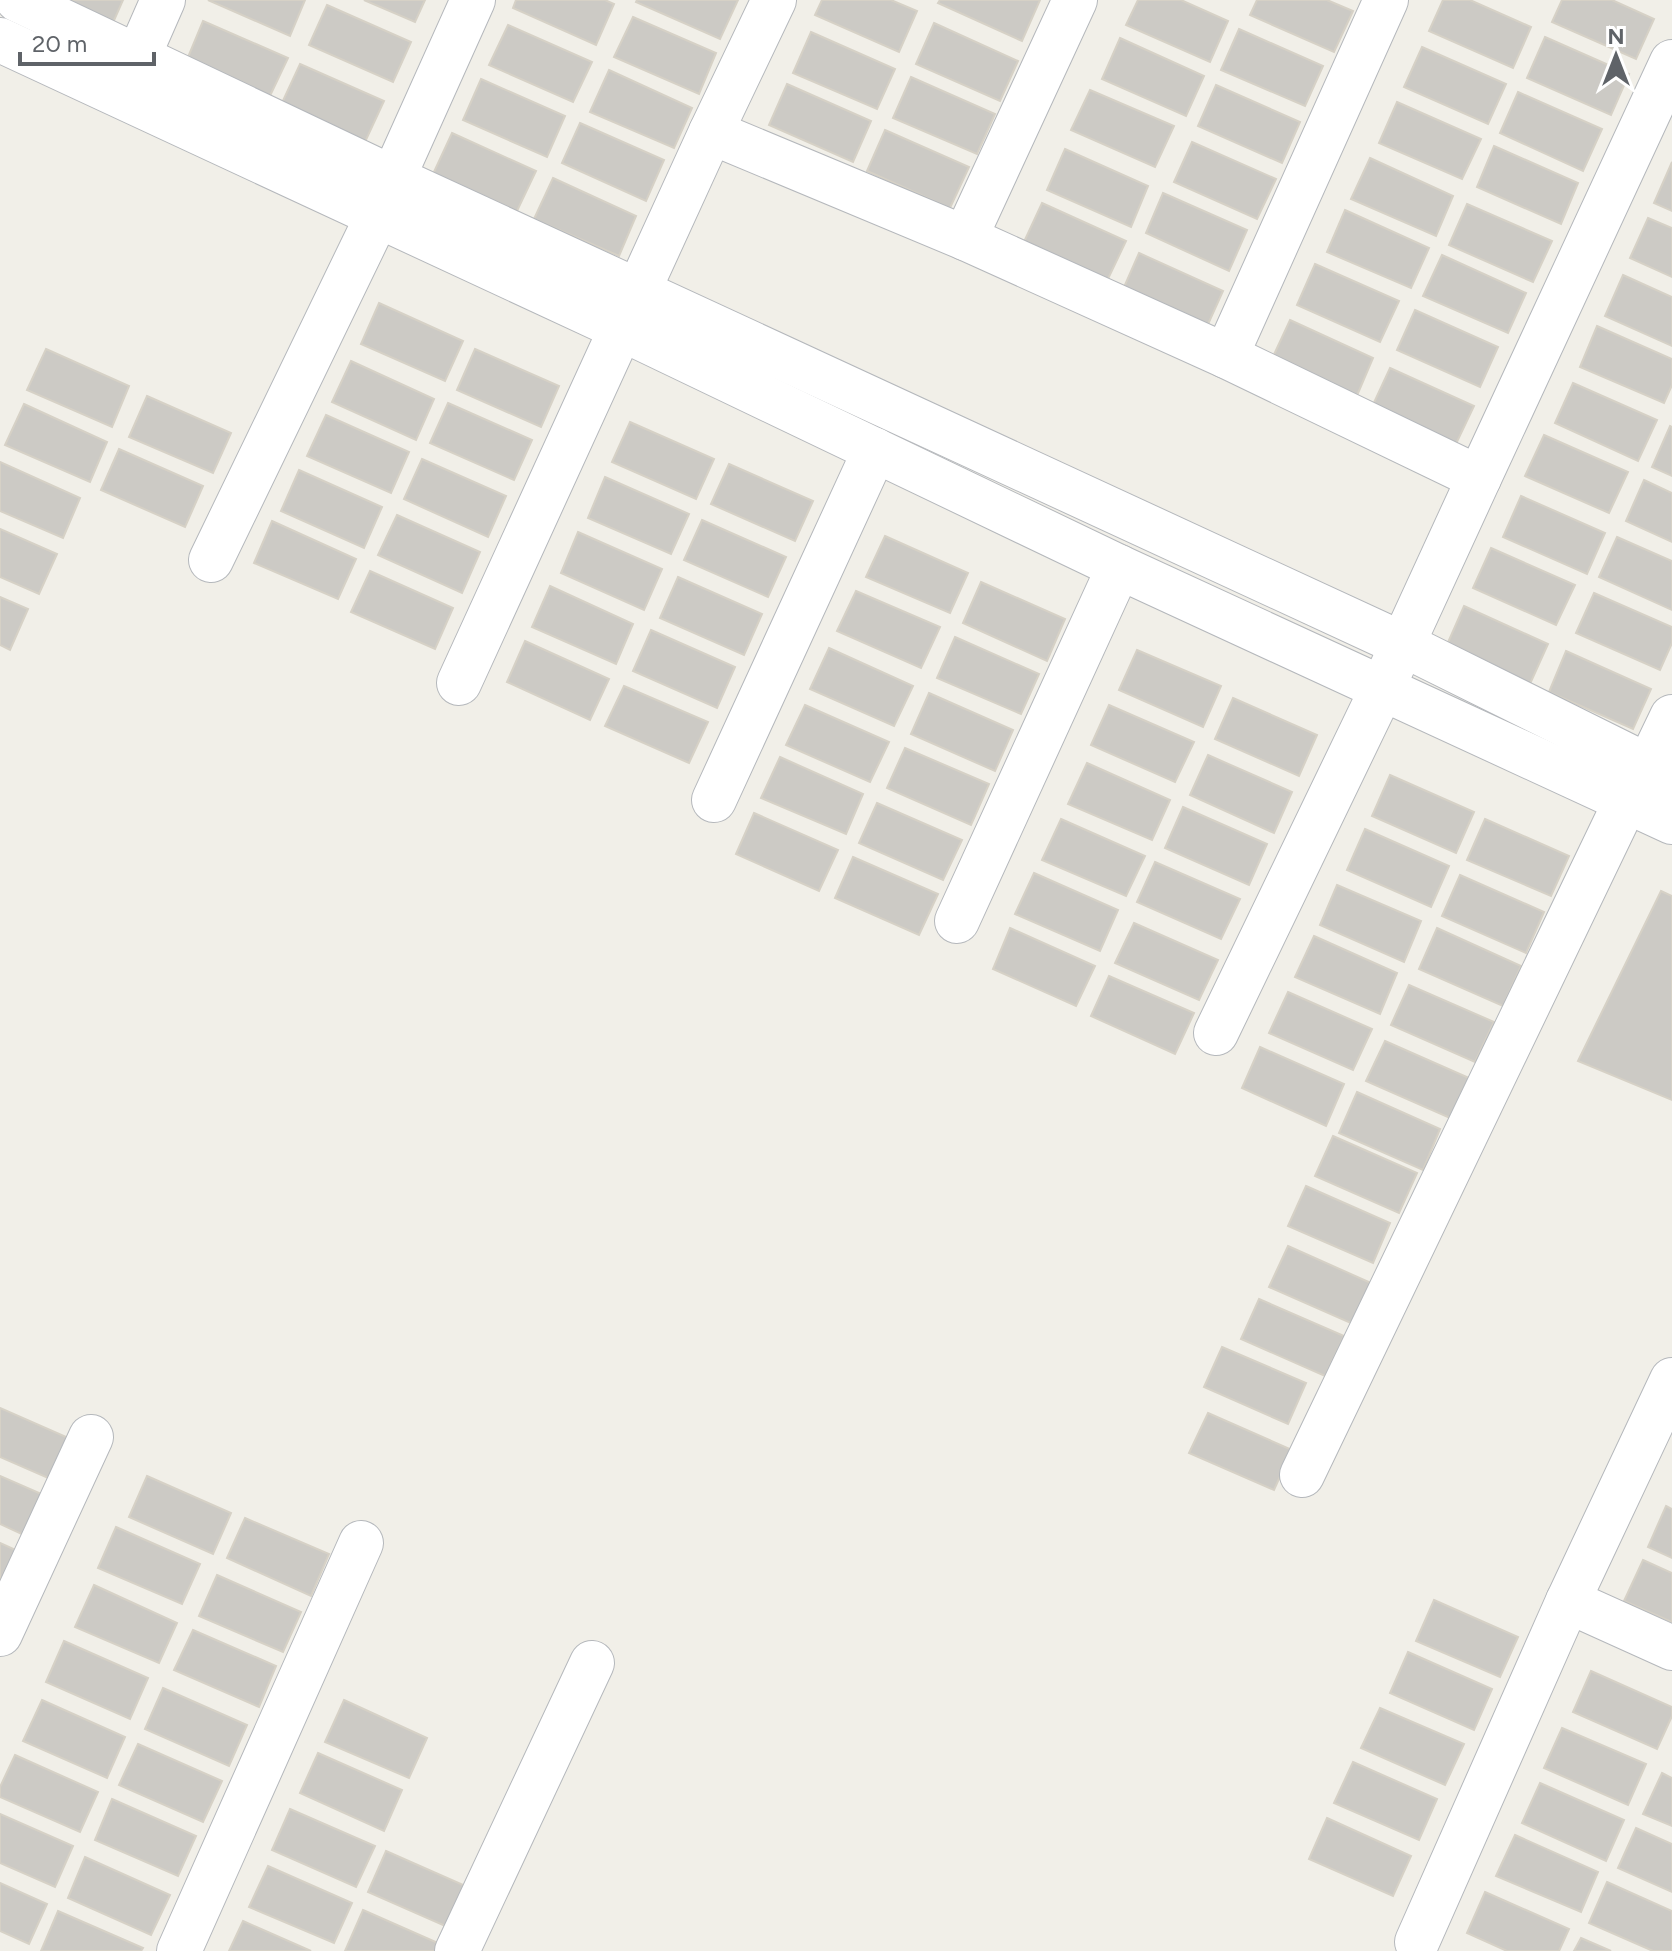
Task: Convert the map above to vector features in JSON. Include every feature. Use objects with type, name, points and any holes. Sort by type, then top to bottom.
[{"type":"street","points":[[18,0],[138,57],[386,196]]},
{"type":"street","points":[[138,57],[163,0]]},
{"type":"street","points":[[211,560],[386,196],[473,0]]},
{"type":"street","points":[[459,683],[774,0]]},
{"type":"street","points":[[965,238],[1075,0]]},
{"type":"street","points":[[1226,356],[1386,0]]},
{"type":"street","points":[[0,40],[386,196],[631,310],[1402,644],[1649,782],[1672,822]]},
{"type":"street","points":[[1216,1033],[1382,689],[1672,62]]},
{"type":"street","points":[[711,132],[965,238],[1226,356],[1479,478]]},
{"type":"street","points":[[631,310],[875,450],[1382,689],[1649,782]]},
{"type":"street","points":[[714,800],[875,450]]},
{"type":"street","points":[[957,921],[1119,567]]},
{"type":"street","points":[[1302,1475],[1649,782],[1672,717]]},
{"type":"street","points":[[1417,1942],[1568,1601],[1672,1380]]},
{"type":"street","points":[[0,1634],[91,1437]]},
{"type":"street","points":[[179,1951],[361,1543]]},
{"type":"street","points":[[1568,1601],[1672,1648]]},
{"type":"street","points":[[457,1951],[592,1663]]},
{"type":"building","points":[[55,0],[123,0],[112,25]]},
{"type":"building","points":[[208,0],[305,0],[290,36]]},
{"type":"building","points":[[364,0],[425,0],[415,22]]},
{"type":"building","points":[[516,0],[605,0],[614,4],[596,45],[513,8]]},
{"type":"building","points":[[637,0],[738,0],[720,39]]},
{"type":"building","points":[[822,0],[891,0],[917,11],[899,52],[815,15]]},
{"type":"building","points":[[940,0],[1040,0],[1022,41],[938,3]]},
{"type":"building","points":[[1138,0],[1181,0],[1228,21],[1210,62],[1126,25]]},
{"type":"building","points":[[1257,0],[1327,0],[1353,11],[1334,52],[1250,15]]},
{"type":"building","points":[[1443,0],[1470,0],[1531,27],[1513,68],[1429,31]]},
{"type":"building","points":[[1562,0],[1612,0],[1654,19],[1636,59],[1552,22]]},
{"type":"building","points":[[327,5],[411,42],[393,82],[309,45]]},
{"type":"building","points":[[633,17],[716,53],[699,94],[614,57]]},
{"type":"building","points":[[203,21],[288,58],[269,98],[186,62]]},
{"type":"building","points":[[934,23],[1018,61],[1000,101],[916,64]]},
{"type":"building","points":[[508,25],[592,62],[573,102],[489,65]]},
{"type":"building","points":[[1239,29],[1323,66],[1305,106],[1221,70]]},
{"type":"building","points":[[811,32],[895,69],[877,109],[793,73]]},
{"type":"building","points":[[1545,37],[1629,74],[1611,115],[1527,78]]},
{"type":"building","points":[[1120,38],[1204,76],[1186,116],[1102,79]]},
{"type":"building","points":[[1422,47],[1506,84],[1488,124],[1404,87]]},
{"type":"building","points":[[300,64],[384,101],[365,142],[281,105]]},
{"type":"building","points":[[609,70],[692,108],[674,148],[590,112]]},
{"type":"building","points":[[911,77],[995,114],[977,154],[893,118]]},
{"type":"building","points":[[481,79],[565,116],[547,157],[463,120]]},
{"type":"building","points":[[787,84],[871,121],[853,162],[769,125]]},
{"type":"building","points":[[1216,85],[1300,122],[1282,163],[1198,126]]},
{"type":"building","points":[[1090,90],[1174,126],[1155,167],[1071,130]]},
{"type":"building","points":[[1518,92],[1602,129],[1583,171],[1500,133]]},
{"type":"building","points":[[1397,102],[1481,139],[1462,179],[1379,143]]},
{"type":"building","points":[[580,123],[664,160],[646,201],[562,163]]},
{"type":"building","points":[[885,130],[969,167],[950,208],[867,171]]},
{"type":"building","points":[[452,133],[536,171],[517,211],[433,174]]},
{"type":"building","points":[[1192,142],[1276,179],[1257,219],[1174,182]]},
{"type":"building","points":[[1494,146],[1578,183],[1561,224],[1477,187]]},
{"type":"building","points":[[1065,149],[1148,186],[1131,227],[1047,190]]},
{"type":"building","points":[[1370,158],[1453,196],[1436,236],[1351,199]]},
{"type":"building","points":[[1672,162],[1672,211],[1654,203]]},
{"type":"building","points":[[553,178],[636,216],[619,256],[534,219]]},
{"type":"building","points":[[1163,193],[1247,230],[1229,271],[1146,233]]},
{"type":"building","points":[[1042,203],[1126,241],[1107,281],[1023,244]]},
{"type":"building","points":[[1467,204],[1552,241],[1533,282],[1449,245]]},
{"type":"building","points":[[1345,210],[1429,248],[1411,288],[1327,252]]},
{"type":"building","points":[[1648,218],[1672,228],[1672,277],[1630,258]]},
{"type":"building","points":[[1139,253],[1223,291],[1205,331],[1121,294]]},
{"type":"building","points":[[1442,255],[1526,293],[1508,333],[1423,296]]},
{"type":"building","points":[[1315,264],[1399,301],[1380,342],[1297,305]]},
{"type":"building","points":[[1623,275],[1672,297],[1672,346],[1605,316]]},
{"type":"building","points":[[379,303],[463,341],[445,381],[361,344]]},
{"type":"building","points":[[1415,310],[1498,347],[1480,387],[1397,350]]},
{"type":"building","points":[[1290,320],[1373,358],[1356,398],[1271,361]]},
{"type":"building","points":[[1597,326],[1672,359],[1672,385],[1664,403],[1580,367]]},
{"type":"building","points":[[46,349],[129,386],[112,427],[27,390]]},
{"type":"building","points":[[475,349],[559,386],[541,427],[457,390]]},
{"type":"building","points":[[351,361],[434,399],[416,440],[332,402]]},
{"type":"building","points":[[1390,368],[1474,406],[1455,446],[1371,409]]},
{"type":"building","points":[[1573,383],[1657,420],[1638,461],[1555,423]]},
{"type":"building","points":[[147,396],[231,433],[213,473],[129,437]]},
{"type":"building","points":[[448,403],[532,440],[514,480],[430,443]]},
{"type":"building","points":[[24,404],[107,442],[90,482],[5,445]]},
{"type":"building","points":[[326,415],[409,452],[391,493],[307,456]]},
{"type":"building","points":[[630,422],[714,459],[696,499],[612,462]]},
{"type":"building","points":[[1672,427],[1672,476],[1652,467]]},
{"type":"building","points":[[1544,435],[1628,472],[1609,513],[1525,476]]},
{"type":"building","points":[[119,449],[203,486],[185,527],[101,490]]},
{"type":"building","points":[[422,459],[506,496],[488,537],[404,499]]},
{"type":"building","points":[[0,462],[80,498],[63,538],[0,511]]},
{"type":"building","points":[[729,464],[813,501],[795,541],[711,504]]},
{"type":"building","points":[[299,470],[382,507],[364,548],[281,511]]},
{"type":"building","points":[[605,477],[689,514],[671,554],[588,518]]},
{"type":"building","points":[[1644,480],[1672,493],[1672,542],[1626,521]]},
{"type":"building","points":[[1521,496],[1605,533],[1587,574],[1503,537]]},
{"type":"building","points":[[397,515],[480,552],[462,593],[378,555]]},
{"type":"building","points":[[702,520],[786,557],[768,597],[684,560]]},
{"type":"building","points":[[272,521],[356,559],[338,599],[254,563]]},
{"type":"building","points":[[0,529],[57,554],[39,594],[0,577]]},
{"type":"building","points":[[578,532],[662,569],[644,610],[561,573]]},
{"type":"building","points":[[885,536],[968,573],[950,613],[866,577]]},
{"type":"building","points":[[1617,537],[1672,561],[1672,610],[1599,577]]},
{"type":"building","points":[[1491,548],[1575,585],[1556,625],[1473,588]]},
{"type":"building","points":[[370,571],[453,608],[435,649],[351,612]]},
{"type":"building","points":[[678,577],[762,614],[744,655],[660,618]]},
{"type":"building","points":[[981,582],[1065,619],[1047,661],[963,623]]},
{"type":"building","points":[[550,586],[633,624],[616,664],[532,627]]},
{"type":"building","points":[[856,591],[940,627],[921,668],[837,631]]},
{"type":"building","points":[[1594,593],[1672,627],[1672,643],[1660,670],[1576,633]]},
{"type":"building","points":[[0,597],[28,609],[10,650],[0,645]]},
{"type":"building","points":[[1464,606],[1548,644],[1530,684],[1446,647]]},
{"type":"building","points":[[651,630],[735,667],[717,708],[633,671]]},
{"type":"building","points":[[955,637],[1039,674],[1021,714],[937,678]]},
{"type":"building","points":[[525,641],[609,679],[590,720],[507,682]]},
{"type":"building","points":[[829,648],[913,686],[894,726],[810,689]]},
{"type":"building","points":[[1137,650],[1221,686],[1203,727],[1119,690]]},
{"type":"building","points":[[1566,651],[1651,689],[1633,729],[1549,692]]},
{"type":"building","points":[[624,686],[708,722],[689,763],[605,726]]},
{"type":"building","points":[[929,693],[1013,730],[995,771],[911,734]]},
{"type":"building","points":[[1233,698],[1317,735],[1299,776],[1215,739]]},
{"type":"building","points":[[805,705],[889,742],[870,782],[786,745]]},
{"type":"building","points":[[1109,705],[1194,742],[1175,782],[1091,745]]},
{"type":"building","points":[[905,748],[989,784],[971,825],[887,788]]},
{"type":"building","points":[[1208,755],[1292,792],[1274,833],[1190,795]]},
{"type":"building","points":[[780,757],[863,794],[846,834],[761,798]]},
{"type":"building","points":[[1087,763],[1170,800],[1152,840],[1068,804]]},
{"type":"building","points":[[1390,775],[1474,812],[1456,853],[1372,816]]},
{"type":"building","points":[[877,803],[962,840],[943,880],[859,843]]},
{"type":"building","points":[[1183,807],[1267,844],[1249,885],[1165,848]]},
{"type":"building","points":[[754,813],[838,850],[819,891],[736,854]]},
{"type":"building","points":[[1061,819],[1145,856],[1126,896],[1042,860]]},
{"type":"building","points":[[1485,819],[1569,856],[1551,896],[1467,860]]},
{"type":"building","points":[[1365,829],[1449,866],[1431,907],[1347,870]]},
{"type":"building","points":[[853,857],[938,894],[919,935],[835,898]]},
{"type":"building","points":[[1155,862],[1240,899],[1221,939],[1137,902]]},
{"type":"building","points":[[1034,873],[1118,910],[1100,951],[1015,914]]},
{"type":"building","points":[[1460,875],[1544,912],[1526,953],[1442,916]]},
{"type":"building","points":[[1337,885],[1421,921],[1404,962],[1320,925]]},
{"type":"building","points":[[1661,891],[1672,896],[1672,1100],[1578,1061]]},
{"type":"building","points":[[1134,923],[1218,960],[1199,1000],[1115,963]]},
{"type":"building","points":[[1010,928],[1095,966],[1076,1006],[993,969]]},
{"type":"building","points":[[1437,928],[1521,966],[1503,1006],[1419,969]]},
{"type":"building","points":[[1314,936],[1397,973],[1380,1014],[1295,977]]},
{"type":"building","points":[[1109,976],[1194,1013],[1175,1054],[1091,1016]]},
{"type":"building","points":[[1409,985],[1494,1022],[1475,1062],[1391,1025]]},
{"type":"building","points":[[1288,992],[1372,1029],[1353,1070],[1269,1033]]},
{"type":"building","points":[[1385,1041],[1469,1078],[1450,1118],[1366,1081]]},
{"type":"building","points":[[1260,1047],[1344,1084],[1326,1126],[1242,1088]]},
{"type":"building","points":[[1357,1092],[1440,1129],[1423,1170],[1339,1133]]},
{"type":"building","points":[[1333,1136],[1417,1173],[1399,1213],[1315,1176]]},
{"type":"building","points":[[1306,1186],[1390,1223],[1373,1263],[1288,1226]]},
{"type":"building","points":[[1288,1246],[1371,1283],[1353,1324],[1269,1287]]},
{"type":"building","points":[[1259,1299],[1344,1336],[1325,1376],[1241,1339]]},
{"type":"building","points":[[1222,1347],[1306,1383],[1288,1424],[1204,1387]]},
{"type":"building","points":[[0,1408],[73,1440],[55,1481],[0,1457]]},
{"type":"building","points":[[1208,1413],[1292,1450],[1274,1490],[1189,1453]]},
{"type":"building","points":[[0,1476],[46,1496],[28,1537],[0,1524]]},
{"type":"building","points":[[147,1476],[231,1513],[213,1554],[129,1517]]},
{"type":"building","points":[[1666,1506],[1672,1509],[1672,1558],[1648,1547]]},
{"type":"building","points":[[245,1518],[329,1554],[311,1596],[227,1558]]},
{"type":"building","points":[[116,1527],[200,1564],[182,1604],[98,1568]]},
{"type":"building","points":[[0,1543],[20,1552],[0,1592]]},
{"type":"building","points":[[1643,1560],[1672,1573],[1672,1622],[1624,1601]]},
{"type":"building","points":[[217,1575],[301,1612],[283,1652],[199,1616]]},
{"type":"building","points":[[94,1585],[177,1623],[159,1663],[75,1627]]},
{"type":"building","points":[[1434,1600],[1518,1637],[1500,1677],[1416,1641]]},
{"type":"building","points":[[193,1630],[276,1666],[259,1707],[174,1670]]},
{"type":"building","points":[[64,1641],[148,1678],[130,1719],[46,1682]]},
{"type":"building","points":[[1408,1652],[1492,1689],[1474,1730],[1390,1693]]},
{"type":"building","points":[[1591,1671],[1672,1707],[1672,1716],[1657,1749],[1573,1712]]},
{"type":"building","points":[[163,1688],[247,1725],[229,1766],[145,1729]]},
{"type":"building","points":[[42,1700],[125,1737],[107,1778],[23,1741]]},
{"type":"building","points":[[344,1700],[427,1738],[409,1778],[325,1742]]},
{"type":"building","points":[[1380,1708],[1464,1744],[1445,1785],[1361,1748]]},
{"type":"building","points":[[1562,1728],[1646,1764],[1628,1805],[1544,1768]]},
{"type":"building","points":[[138,1744],[222,1781],[203,1822],[119,1785]]},
{"type":"building","points":[[318,1753],[402,1790],[384,1831],[300,1793]]},
{"type":"building","points":[[15,1755],[98,1792],[80,1832],[0,1797],[0,1787]]},
{"type":"building","points":[[1353,1762],[1437,1799],[1419,1840],[1334,1803]]},
{"type":"building","points":[[1662,1773],[1672,1778],[1672,1826],[1643,1814]]},
{"type":"building","points":[[1540,1783],[1624,1820],[1606,1861],[1522,1823]]},
{"type":"building","points":[[112,1799],[196,1836],[178,1876],[95,1840]]},
{"type":"building","points":[[290,1809],[375,1846],[356,1887],[272,1850]]},
{"type":"building","points":[[0,1814],[73,1846],[55,1887],[0,1863]]},
{"type":"building","points":[[1327,1818],[1411,1856],[1393,1896],[1309,1859]]},
{"type":"building","points":[[1636,1828],[1672,1844],[1672,1892],[1618,1868]]},
{"type":"building","points":[[1515,1835],[1598,1872],[1581,1912],[1496,1876]]},
{"type":"building","points":[[386,1851],[470,1888],[452,1929],[368,1892]]},
{"type":"building","points":[[85,1857],[170,1895],[151,1935],[68,1898]]},
{"type":"building","points":[[268,1866],[352,1903],[334,1943],[249,1907]]},
{"type":"building","points":[[1607,1882],[1672,1911],[1672,1951],[1653,1951],[1589,1923]]},
{"type":"building","points":[[0,1883],[47,1904],[29,1944],[0,1931]]},
{"type":"building","points":[[1485,1892],[1569,1929],[1559,1951],[1507,1951],[1467,1933]]},
{"type":"building","points":[[363,1910],[447,1947],[445,1951],[345,1951]]},
{"type":"building","points":[[58,1911],[143,1948],[141,1951],[41,1951]]},
{"type":"building","points":[[243,1921],[311,1951],[229,1951]]},
{"type":"building","points":[[1581,1938],[1611,1951],[1574,1951]]}]
